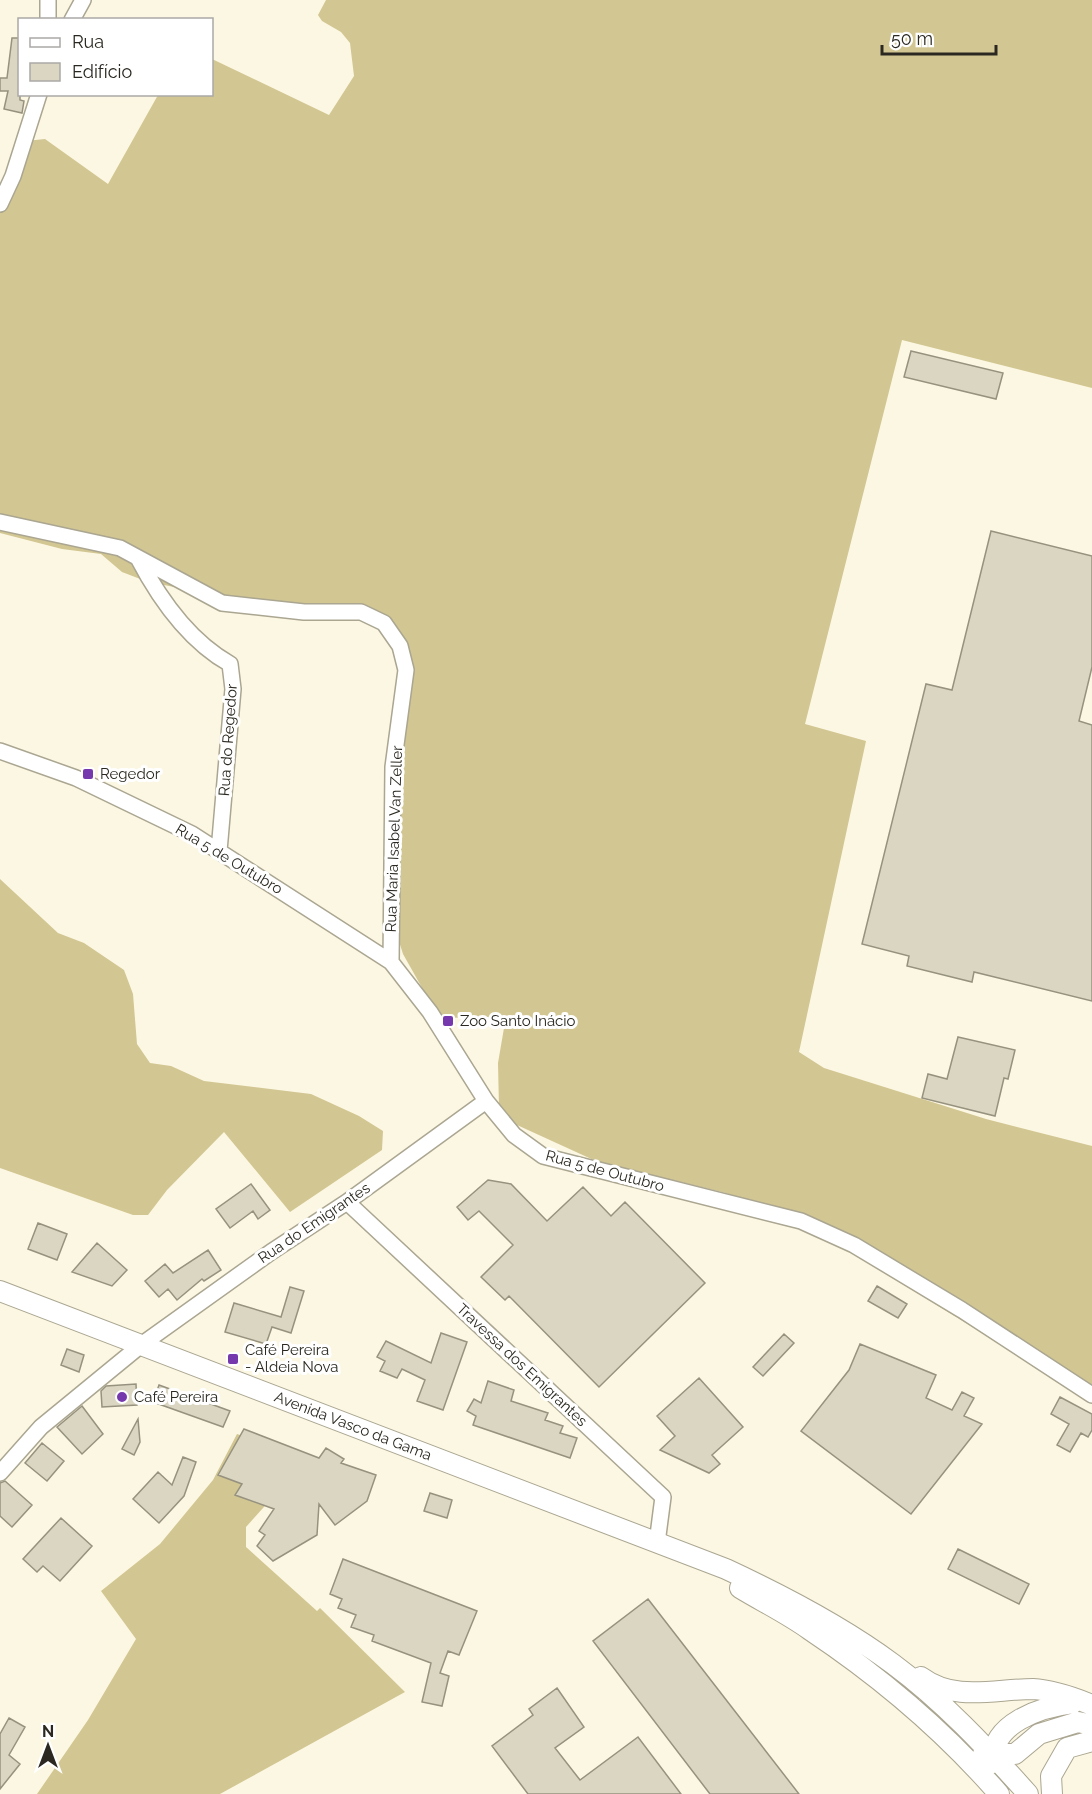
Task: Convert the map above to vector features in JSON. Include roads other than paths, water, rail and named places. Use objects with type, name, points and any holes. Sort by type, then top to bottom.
[{"type":"main road","name":"Avenida Vasco da Gama","points":[[0,1291],[657,1543],[776,1592],[847,1633],[893,1664],[949,1711],[993,1754],[1028,1794]]},
{"type":"main road","name":"Avenida Vasco da Gama","points":[[706,1563],[740,1588],[809,1629],[904,1703]]},
{"type":"main road","points":[[776,1592],[832,1613],[935,1687],[970,1694],[1036,1689],[1088,1703]]},
{"type":"main road","points":[[904,1703],[942,1723],[975,1753],[1015,1754],[1039,1734],[1078,1722],[1092,1725]]},
{"type":"main road","points":[[904,1703],[967,1757],[1001,1794]]},
{"type":"main road","points":[[1001,1794],[994,1779],[993,1754],[995,1744],[1009,1726],[1048,1706],[1088,1703]]},
{"type":"main road","points":[[1052,1794],[1052,1776],[1068,1748],[1092,1741]]},
{"type":"street","points":[[48,0],[48,18]]},
{"type":"street","points":[[73,18],[83,0]]},
{"type":"street","points":[[0,204],[13,177],[38,96]]},
{"type":"street","name":"Rua Maria Isabel Van Zeller","points":[[0,522],[120,548],[222,603],[304,612],[361,612],[384,623],[400,646],[406,670],[393,767],[391,962]]},
{"type":"street","name":"Rua do Regedor","points":[[138,558],[153,587],[185,628],[209,652],[230,664],[234,688],[219,851]]},
{"type":"street","name":"Rua 5 de Outubro","points":[[0,751],[76,778],[192,834],[391,962],[430,1012],[486,1101],[514,1135],[543,1156],[801,1221],[854,1245],[962,1310],[1092,1395]]},
{"type":"street","name":"Rua do Emigrantes","points":[[0,1473],[41,1427],[141,1345],[271,1252],[347,1202],[486,1101]]},
{"type":"street","name":"Travessa dos Emigrantes","points":[[347,1202],[663,1497],[657,1543]]},
{"type":"place","name":"Regedor","points":[[88,774]]},
{"type":"place","name":"Zoo Santo Inácio","points":[[448,1021]]},
{"type":"place","name":"Café Pereira - Aldeia Nova","points":[[233,1359]]},
{"type":"place","name":"Café Pereira","points":[[122,1397]]}]
